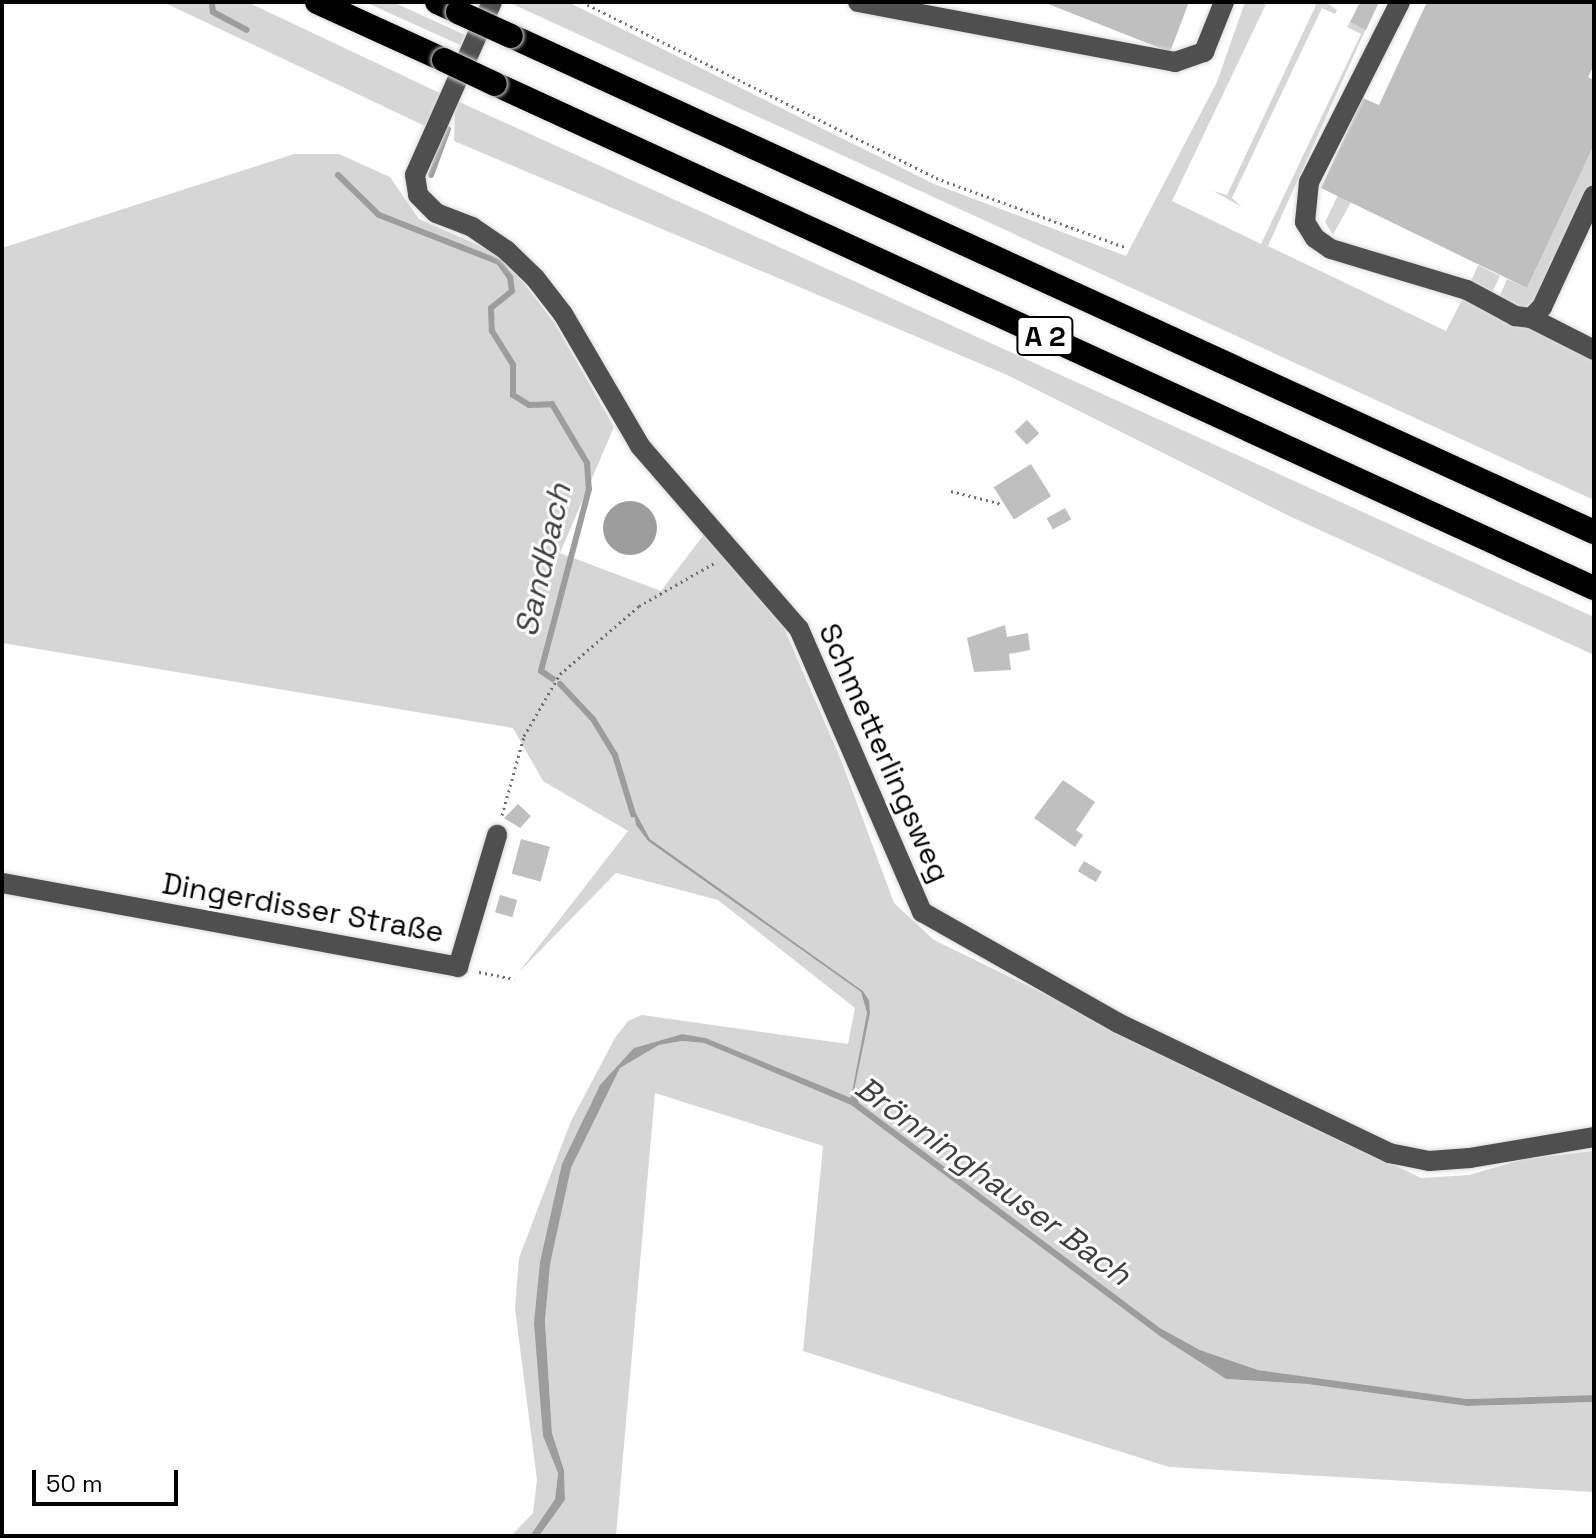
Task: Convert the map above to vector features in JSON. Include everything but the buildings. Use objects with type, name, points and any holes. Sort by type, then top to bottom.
[{"type":"highway","name":"A 2","points":[[317,2],[1594,588]]},
{"type":"highway","name":"A 2","points":[[448,7],[1594,532]]},
{"type":"street","name":"Schmetterlingsweg","points":[[492,2],[415,175],[418,195],[436,213],[472,227],[506,250],[535,278],[563,314],[640,446],[783,608],[812,652],[904,878],[934,923],[1132,1030],[1389,1153],[1429,1161],[1470,1158],[1594,1137]]},
{"type":"street","points":[[858,2],[1175,62],[1204,52],[1224,2]]},
{"type":"street","points":[[1400,2],[1309,182],[1305,222],[1331,249],[1467,290],[1515,316],[1531,318],[1594,350]]},
{"type":"street","points":[[1531,318],[1542,307],[1594,195]]},
{"type":"street","name":"Dingerdisser Straße","points":[[2,883],[458,967],[497,835]]},
{"type":"path","points":[[582,2],[936,178],[1127,248]]},
{"type":"path","points":[[951,491],[1002,504]]},
{"type":"path","points":[[497,835],[524,736],[560,674],[639,606],[734,553]]},
{"type":"path","points":[[458,967],[514,979]]},
{"type":"shaded area","points":[[163,2],[247,2],[444,95],[425,126]]},
{"type":"shaded area","points":[[365,2],[393,2],[465,35],[460,45]]},
{"type":"shaded area","points":[[508,2],[568,2],[934,184],[1126,256],[1217,82],[1245,2],[1267,2],[1172,201],[1261,244],[1361,34],[1347,27],[1350,22],[1366,29],[1268,246],[1446,331],[1464,296],[1594,355],[1594,500]]},
{"type":"shaded area","points":[[1311,2],[1326,2],[1337,10],[1335,14],[1322,8],[1232,198],[1242,207],[1213,191],[1227,195],[1316,5]]},
{"type":"shaded area","points":[[455,100],[1594,617],[1594,655],[1289,516],[1007,375],[454,141]]},
{"type":"shaded area","points":[[1594,145],[1594,183],[1542,294],[1524,308],[1498,300],[1507,279],[1527,288]]},
{"type":"shaded area","points":[[294,154],[339,154],[390,177],[419,219],[494,252],[520,278],[555,324],[614,427],[560,553],[661,591],[705,533],[784,628],[841,760],[894,903],[934,940],[1421,1178],[1469,1175],[1524,1159],[1594,1151],[1594,1395],[1467,1399],[1258,1370],[1200,1350],[1160,1328],[859,1103],[854,1092],[865,1024],[852,1099],[706,1038],[682,1034],[634,1048],[590,1104],[540,1262],[543,1436],[558,1472],[555,1499],[530,1536],[511,1536],[533,1513],[537,1480],[515,1309],[519,1258],[571,1121],[615,1038],[628,1021],[642,1015],[848,1044],[855,1008],[718,900],[616,873],[518,973],[628,831],[543,781],[513,728],[2,643],[2,248]],"holes":[[[632,807],[650,839],[863,991],[869,1000],[867,1013],[861,992],[648,841],[636,825]]]},
{"type":"shaded area","points":[[1338,195],[1351,202],[1333,235],[1325,222]]},
{"type":"shaded area","points":[[1478,265],[1500,276],[1490,297],[1470,284]]},
{"type":"shaded area","points":[[630,501],[649,509],[657,528],[649,547],[630,555],[611,547],[603,528],[611,509]]},
{"type":"shaded area","points":[[632,806],[650,839],[863,991],[869,1000],[870,1013],[854,1091],[859,1103],[1160,1328],[1200,1350],[1258,1370],[1467,1399],[1594,1395],[1594,1402],[1467,1406],[1307,1384],[1226,1379],[1161,1337],[851,1105],[704,1043],[682,1041],[659,1045],[620,1068],[571,1168],[550,1264],[545,1321],[552,1433],[564,1470],[565,1500],[539,1536],[530,1536],[555,1499],[558,1473],[543,1436],[534,1323],[540,1262],[562,1164],[600,1085],[634,1048],[682,1034],[706,1038],[851,1098],[867,1013],[861,992],[648,841],[636,825]]},
{"type":"shaded area","points":[[682,1041],[704,1043],[851,1105],[1161,1337],[1226,1379],[1307,1384],[1467,1406],[1594,1402],[1594,1492],[1169,1467],[803,1351],[823,1146],[655,1093],[616,1536],[539,1536],[565,1500],[564,1470],[552,1433],[545,1321],[549,1264],[571,1168],[620,1068],[659,1045]]},
{"type":"waterway","name":"Sandbach","points":[[212,5],[213,12],[247,30]]},
{"type":"waterway","points":[[431,175],[448,129]]},
{"type":"waterway","name":"Sandbach","points":[[338,175],[379,215],[499,262],[510,277],[512,291],[491,308],[492,331],[513,365],[513,395],[529,405],[552,404],[587,463],[589,489],[541,671],[553,679]]},
{"type":"waterway","name":"Sandbach","points":[[560,684],[593,719],[615,755],[633,814]]},
{"type":"water label","name":"Brönninghauser Bach","points":[[993,1181]]}]
